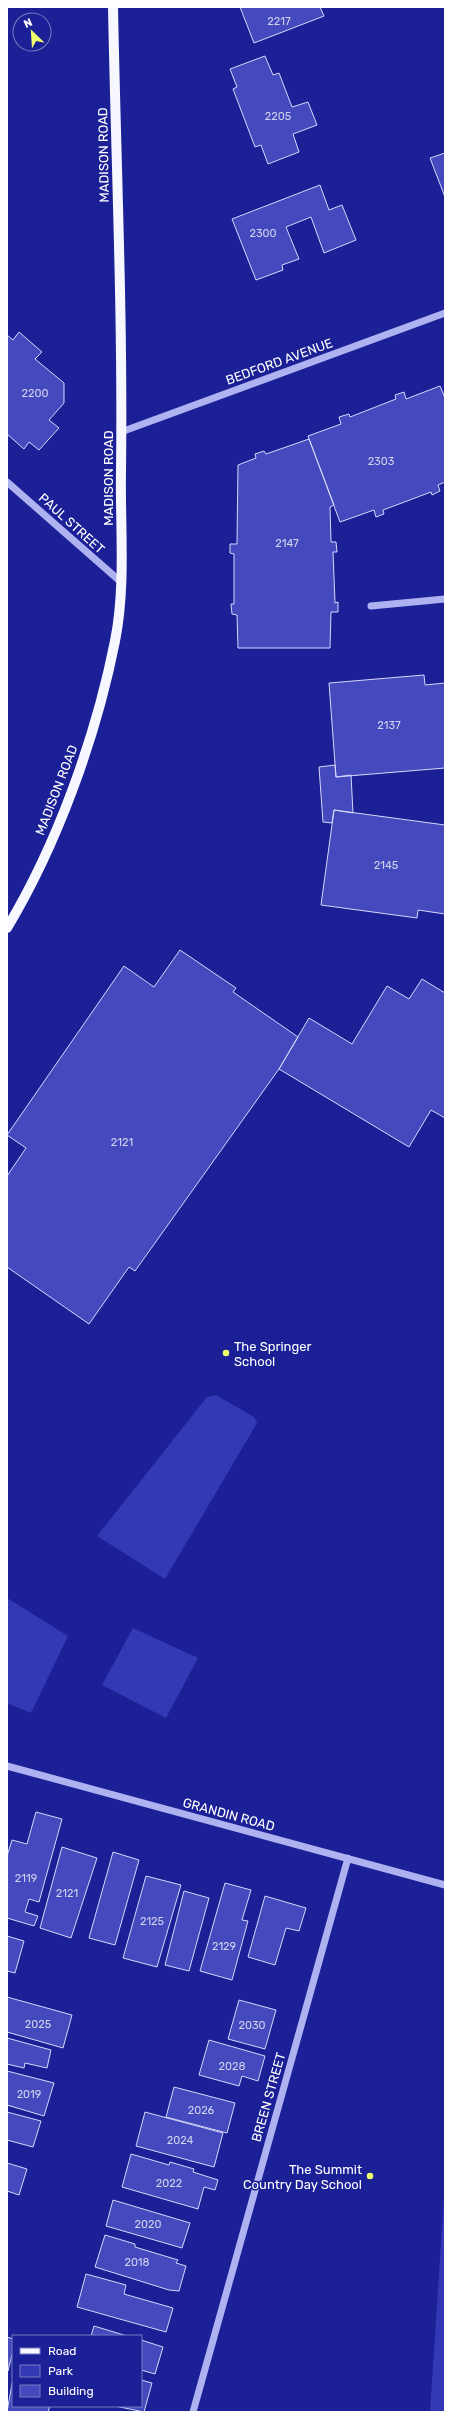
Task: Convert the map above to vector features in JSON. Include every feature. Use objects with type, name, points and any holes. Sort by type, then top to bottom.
[{"type":"main road","name":"MADISON ROAD","points":[[7,928],[20,907],[56,832],[90,736],[116,640],[120,582],[121,432],[113,7]]},
{"type":"street","name":"BEDFORD AVENUE","points":[[121,432],[445,313]]},
{"type":"street","name":"PAUL STREET","points":[[7,482],[120,582]]},
{"type":"street","points":[[371,606],[445,599]]},
{"type":"street","name":"GRANDIN ROAD","points":[[7,1766],[445,1885]]},
{"type":"street","name":"BREEN STREET","points":[[193,2412],[348,1858]]},
{"type":"green space","points":[[216,1395],[254,1417],[257,1423],[165,1579],[97,1536],[207,1397]]},
{"type":"green space","points":[[7,1598],[68,1636],[31,1713],[7,1703]]},
{"type":"green space","points":[[133,1628],[198,1658],[166,1718],[102,1685]]},
{"type":"green space","points":[[445,2182],[445,2412],[430,2412]]},
{"type":"building","points":[[240,7],[320,7],[324,16],[254,43]]},
{"type":"building","points":[[265,56],[273,75],[279,73],[292,107],[308,102],[317,125],[293,134],[299,152],[268,164],[261,145],[255,147],[233,89],[237,87],[230,69]]},
{"type":"building","points":[[445,153],[445,197],[430,158]]},
{"type":"building","points":[[320,185],[329,210],[342,205],[356,240],[324,253],[311,217],[286,227],[299,259],[282,265],[283,270],[256,280],[232,219]]},
{"type":"building","points":[[19,332],[42,352],[35,359],[64,383],[64,403],[49,420],[59,428],[39,450],[29,442],[24,449],[7,434],[7,335],[13,340]]},
{"type":"building","points":[[440,386],[445,398],[445,482],[438,485],[440,491],[432,495],[431,492],[383,510],[384,514],[376,517],[374,510],[340,522],[308,436],[341,424],[339,417],[349,414],[350,417],[396,399],[395,395],[404,392],[406,399]]},
{"type":"building","points":[[309,439],[334,505],[330,507],[331,542],[336,542],[337,552],[333,552],[335,603],[338,602],[338,612],[331,612],[330,648],[238,648],[237,615],[232,614],[231,604],[234,604],[234,554],[230,553],[230,544],[237,544],[238,465],[256,458],[255,454],[264,451],[266,454]]},
{"type":"building","points":[[424,675],[425,685],[445,683],[445,768],[336,777],[329,683]]},
{"type":"building","points":[[335,765],[336,777],[351,775],[353,813],[334,810],[332,823],[323,822],[319,767]]},
{"type":"building","points":[[334,810],[445,825],[445,914],[418,910],[417,918],[321,905]]},
{"type":"building","points":[[180,950],[236,988],[233,992],[298,1037],[279,1069],[135,1271],[129,1267],[89,1324],[7,1267],[7,1176],[26,1148],[7,1135],[124,966],[154,987]]},
{"type":"building","points":[[422,979],[445,993],[445,1118],[431,1110],[409,1147],[279,1069],[309,1018],[352,1044],[387,986],[409,999]]},
{"type":"building","points":[[36,1812],[62,1819],[39,1902],[29,1899],[25,1912],[38,1916],[34,1926],[7,1918],[7,1856],[12,1840],[27,1844]]},
{"type":"building","points":[[62,1847],[97,1858],[71,1938],[40,1928]]},
{"type":"building","points":[[113,1852],[139,1860],[115,1945],[89,1938]]},
{"type":"building","points":[[146,1876],[181,1885],[157,1967],[123,1958]]},
{"type":"building","points":[[225,1883],[251,1890],[242,1920],[248,1921],[232,1980],[200,1971]]},
{"type":"building","points":[[184,1891],[209,1898],[189,1971],[165,1965]]},
{"type":"building","points":[[265,1896],[306,1908],[299,1931],[286,1928],[275,1965],[248,1957]]},
{"type":"building","points":[[7,1936],[24,1941],[15,1973],[7,1971]]},
{"type":"building","points":[[7,1997],[72,2015],[63,2048],[7,2032]]},
{"type":"building","points":[[239,2000],[276,2010],[265,2049],[228,2039]]},
{"type":"building","points":[[7,2038],[51,2050],[47,2068],[25,2063],[24,2068],[7,2064]]},
{"type":"building","points":[[209,2040],[265,2056],[258,2081],[242,2076],[239,2086],[199,2075]]},
{"type":"building","points":[[7,2071],[54,2083],[44,2116],[7,2105]]},
{"type":"building","points":[[174,2087],[235,2103],[227,2133],[166,2117]]},
{"type":"building","points":[[7,2112],[41,2121],[33,2147],[7,2140]]},
{"type":"building","points":[[145,2112],[223,2133],[214,2167],[136,2146]]},
{"type":"building","points":[[131,2154],[169,2165],[170,2162],[194,2169],[193,2172],[218,2180],[215,2190],[204,2187],[198,2209],[122,2187]]},
{"type":"building","points":[[7,2163],[27,2169],[19,2195],[7,2191]]},
{"type":"building","points":[[113,2200],[190,2223],[182,2248],[106,2226]]},
{"type":"building","points":[[105,2235],[135,2244],[135,2247],[178,2260],[176,2263],[186,2266],[179,2291],[169,2290],[95,2267]]},
{"type":"building","points":[[86,2274],[126,2285],[124,2294],[173,2308],[166,2332],[77,2307]]},
{"type":"building","points":[[94,2326],[124,2335],[91,2335]]},
{"type":"building","points":[[7,2337],[12,2339],[12,2355],[8,2371]]},
{"type":"building","points":[[142,2340],[163,2347],[155,2374],[142,2370]]},
{"type":"building","points":[[142,2380],[152,2383],[144,2412],[120,2407],[142,2407]]},
{"type":"building","points":[[12,2384],[12,2407],[50,2407],[48,2412],[7,2412]]},
{"type":"place","name":"The Springer School","points":[[226,1353]]},
{"type":"place","name":"The Summit Country Day School","points":[[370,2176]]}]
